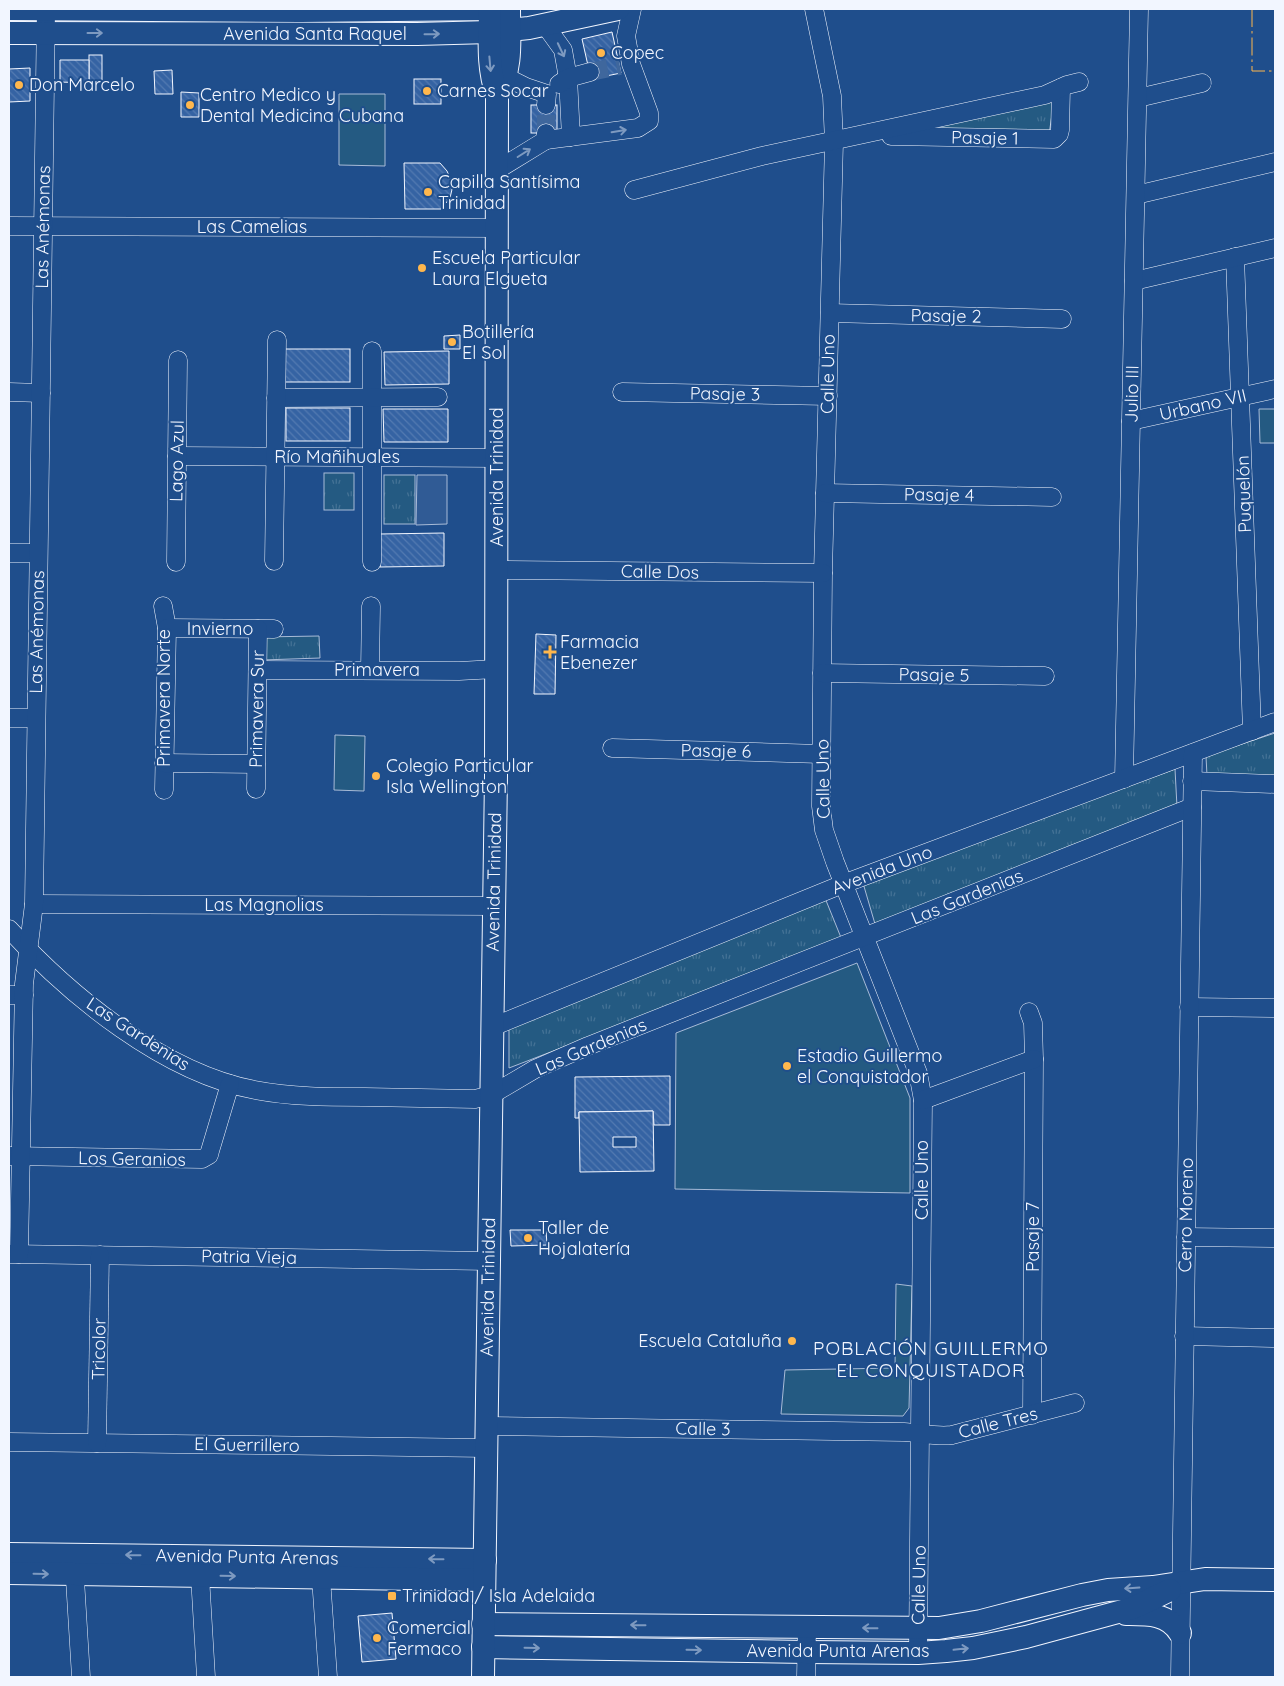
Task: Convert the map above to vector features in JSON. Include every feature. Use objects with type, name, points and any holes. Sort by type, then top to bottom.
[{"type":"main road","name":"Avenida Santa Raquel","points":[[9,9],[491,9]]},
{"type":"main road","name":"Avenida Trinidad","points":[[491,9],[500,32]]},
{"type":"main road","name":"Avenida Trinidad","points":[[483,1677],[497,570],[496,170],[502,86],[490,71],[500,32],[509,9]]},
{"type":"main road","name":"Avenida Santa Raquel","points":[[9,33],[417,34],[500,32],[545,25],[618,9]]},
{"type":"main road","name":"Avenida Punta Arenas","points":[[9,1554],[74,1564],[484,1570]]},
{"type":"main road","points":[[9,1574],[74,1564],[200,1576],[321,1578],[484,1570]]},
{"type":"main road","name":"Avenida Punta Arenas","points":[[483,1624],[919,1629],[981,1621],[1096,1592],[1205,1579],[1275,1580]]},
{"type":"main road","name":"Avenida Punta Arenas","points":[[483,1647],[806,1652],[918,1652],[955,1650],[999,1644],[1133,1608],[1181,1583]]},
{"type":"main road","points":[[1112,1614],[1162,1617],[1174,1624],[1180,1633]]},
{"type":"street","name":"Las Anémonas","points":[[14,1254],[16,995],[27,949],[33,908],[46,9]]},
{"type":"street","points":[[496,170],[546,137],[571,138],[638,128],[649,122],[645,100],[626,65],[626,36],[632,9]]},
{"type":"street","name":"Calle Uno","points":[[814,9],[832,96],[834,142],[822,673],[822,818],[828,842],[843,884],[918,1073],[923,1100],[918,1652]]},
{"type":"street","name":"Julio III","points":[[1124,779],[1139,9]]},
{"type":"street","points":[[545,25],[563,50],[568,78],[571,138]]},
{"type":"street","points":[[502,86],[526,87],[546,99],[568,78],[590,72]]},
{"type":"street","name":"Pasaje 1","points":[[634,190],[762,156],[1045,95],[1080,82]]},
{"type":"street","points":[[1138,98],[1202,84]]},
{"type":"street","name":"Pasaje 1","points":[[861,136],[1054,139],[1060,134],[1061,88]]},
{"type":"street","points":[[1136,195],[1275,162]]},
{"type":"street","name":"Las Camelias","points":[[9,226],[496,228]]},
{"type":"street","points":[[1134,281],[1275,248]]},
{"type":"street","name":"Puquelón","points":[[1235,258],[1252,731]]},
{"type":"street","name":"Pasaje 2","points":[[830,313],[1062,319]]},
{"type":"street","points":[[274,561],[277,340]]},
{"type":"street","points":[[372,351],[372,562]]},
{"type":"street","name":"Lago Azul","points":[[176,562],[178,360]]},
{"type":"street","name":"Urbano VII","points":[[1131,422],[1275,389]]},
{"type":"street","points":[[9,392],[41,393]]},
{"type":"street","name":"Pasaje 3","points":[[622,392],[828,396]]},
{"type":"street","points":[[276,398],[438,397]]},
{"type":"street","name":"Río Mañihuales","points":[[177,456],[497,458]]},
{"type":"street","name":"Pasaje 4","points":[[826,493],[1052,498]]},
{"type":"street","points":[[9,553],[38,553]]},
{"type":"street","name":"Calle Dos","points":[[497,570],[824,573]]},
{"type":"street","name":"Primavera Norte","points":[[163,606],[167,628],[164,790]]},
{"type":"street","points":[[370,670],[371,606]]},
{"type":"street","name":"Invierno","points":[[167,628],[266,629]]},
{"type":"street","name":"Primavera Sur","points":[[256,789],[258,670],[266,629]]},
{"type":"street","name":"Primavera","points":[[258,670],[460,671],[496,669]]},
{"type":"street","name":"Pasaje 5","points":[[822,673],[1045,676]]},
{"type":"street","points":[[9,718],[36,718]]},
{"type":"street","name":"Avenida Uno","points":[[492,1028],[843,884],[1275,722]]},
{"type":"street","name":"Pasaje 6","points":[[612,748],[821,754]]},
{"type":"street","name":"Cerro Moreno","points":[[1180,1677],[1193,753]]},
{"type":"street","points":[[164,763],[256,764]]},
{"type":"street","points":[[1192,782],[1275,784]]},
{"type":"street","name":"Las Gardenias","points":[[9,928],[27,949],[71,989],[126,1031],[176,1062],[230,1084],[263,1091],[314,1097],[475,1099],[491,1096],[511,1082],[567,1055],[1192,807]]},
{"type":"street","name":"Las Magnolias","points":[[33,908],[494,906]]},
{"type":"street","points":[[9,918],[19,917],[33,908]]},
{"type":"street","points":[[1189,1007],[1275,1008]]},
{"type":"street","name":"Pasaje 7","points":[[1029,1012],[1033,1023],[1034,1059],[1032,1415]]},
{"type":"street","points":[[923,1100],[1034,1059]]},
{"type":"street","name":"Los Geranios","points":[[15,1156],[202,1160],[209,1155],[230,1084]]},
{"type":"street","points":[[1186,1237],[1275,1238]]},
{"type":"street","name":"Patria Vieja","points":[[14,1254],[489,1261]]},
{"type":"street","name":"Tricolor","points":[[97,1443],[100,1255]]},
{"type":"street","points":[[1184,1336],[1275,1338]]},
{"type":"street","name":"Calle Tres","points":[[920,1433],[935,1436],[952,1435],[1075,1403]]},
{"type":"street","name":"Calle 3","points":[[486,1437],[920,1433]]},
{"type":"street","name":"El Guerrillero","points":[[9,1442],[97,1443],[486,1437]]},
{"type":"street","points":[[74,1564],[81,1677]]},
{"type":"street","points":[[200,1576],[206,1677]]},
{"type":"street","points":[[321,1578],[328,1677]]},
{"type":"street","points":[[806,1677],[807,1628]]},
{"type":"green space","points":[[339,94],[385,94],[385,166],[339,165]]},
{"type":"green space","points":[[1054,100],[1049,135],[936,135],[935,126]]},
{"type":"green space","points":[[1259,409],[1275,409],[1275,443],[1260,443]]},
{"type":"green space","points":[[324,473],[354,473],[354,510],[324,510]]},
{"type":"green space","points":[[384,475],[415,475],[415,524],[384,524]]},
{"type":"green space","points":[[319,636],[320,658],[262,660],[261,637]]},
{"type":"green space","points":[[1275,733],[1275,777],[1207,776],[1206,756]]},
{"type":"green space","points":[[335,735],[365,736],[364,791],[334,790]]},
{"type":"green space","points":[[1175,769],[1177,807],[875,924],[863,883]]},
{"type":"green space","points":[[825,898],[842,940],[509,1068],[509,1028]]},
{"type":"green space","name":"Estadio Guillermo el Conquistador","points":[[857,963],[910,1098],[910,1193],[675,1189],[676,1033]]},
{"type":"green space","points":[[896,1284],[912,1286],[909,1408],[903,1416],[781,1414],[785,1370],[895,1368]]},
{"type":"shaded area","points":[[417,475],[447,475],[447,524],[416,525]]},
{"type":"building","name":"Copec","points":[[612,32],[621,73],[591,79],[582,39]]},
{"type":"building","points":[[89,55],[102,55],[102,83],[89,83]]},
{"type":"building","points":[[60,60],[89,60],[89,83],[60,82]]},
{"type":"building","name":"Don Marcelo","points":[[30,68],[30,101],[9,102],[9,69]]},
{"type":"building","points":[[172,70],[173,94],[155,94],[154,71]]},
{"type":"building","name":"Carnes Socar","points":[[414,79],[441,79],[441,104],[414,104]]},
{"type":"building","name":"Centro Medico y Dental Medicina Cubana","points":[[181,92],[199,93],[199,117],[181,117]]},
{"type":"building","points":[[531,105],[557,105],[557,133],[531,133]]},
{"type":"building","name":"Capilla Santísima Trinidad","points":[[404,163],[440,163],[447,171],[453,185],[450,198],[441,209],[405,209]]},
{"type":"building","name":"Botillería El Sol","points":[[460,335],[460,349],[444,349],[444,336]]},
{"type":"building","points":[[285,349],[350,349],[350,382],[285,382]]},
{"type":"building","points":[[449,351],[449,384],[385,385],[384,352]]},
{"type":"building","points":[[286,408],[350,408],[350,441],[286,441]]},
{"type":"building","points":[[383,409],[448,409],[448,442],[384,442]]},
{"type":"building","points":[[444,533],[444,566],[380,567],[379,534]]},
{"type":"building","points":[[536,634],[556,635],[555,694],[534,694]]},
{"type":"building","points":[[670,1076],[670,1125],[654,1125],[653,1111],[579,1112],[579,1118],[575,1118],[575,1077]]},
{"type":"building","points":[[653,1111],[654,1171],[580,1172],[579,1112]],"holes":[[[613,1137],[636,1137],[636,1147],[613,1147]]]},
{"type":"building","name":"Taller de Hojalatería","points":[[510,1230],[546,1230],[547,1245],[511,1246]]},
{"type":"building","name":"Comercial Fermaco","points":[[392,1613],[396,1659],[362,1662],[358,1616]]},
{"type":"tunnel","points":[[590,72],[620,66]]},
{"type":"tunnel","points":[[546,105],[546,133]]},
{"type":"power","points":[[1252,9],[1252,71],[1275,71]]},
{"type":"place","name":"Copec","points":[[601,53]]},
{"type":"place","name":"Don Marcelo","points":[[19,85]]},
{"type":"place","name":"Carnes Socar","points":[[427,91]]},
{"type":"place","name":"Centro Medico y Dental Medicina Cubana","points":[[190,105]]},
{"type":"place","name":"Capilla Santísima Trinidad","points":[[428,192]]},
{"type":"place","name":"Escuela Particular Laura Elgueta","points":[[422,268]]},
{"type":"place","name":"Botillería El Sol","points":[[452,342]]},
{"type":"place","name":"Farmacia Ebenezer","points":[[550,652]]},
{"type":"place","name":"Colegio Particular Isla Wellington","points":[[376,776]]},
{"type":"place","name":"Estadio Guillermo el Conquistador","points":[[787,1066]]},
{"type":"place","name":"Taller de Hojalatería","points":[[528,1238]]},
{"type":"place","name":"Escuela Cataluña","points":[[792,1341]]},
{"type":"place","name":"Trinidad / Isla Adelaida","points":[[392,1596]]},
{"type":"place","name":"Comercial Fermaco","points":[[377,1638]]},
{"type":"district","name":"POBLACIÓN GUILLERMO EL CONQUISTADOR","points":[[931,1359]]}]
